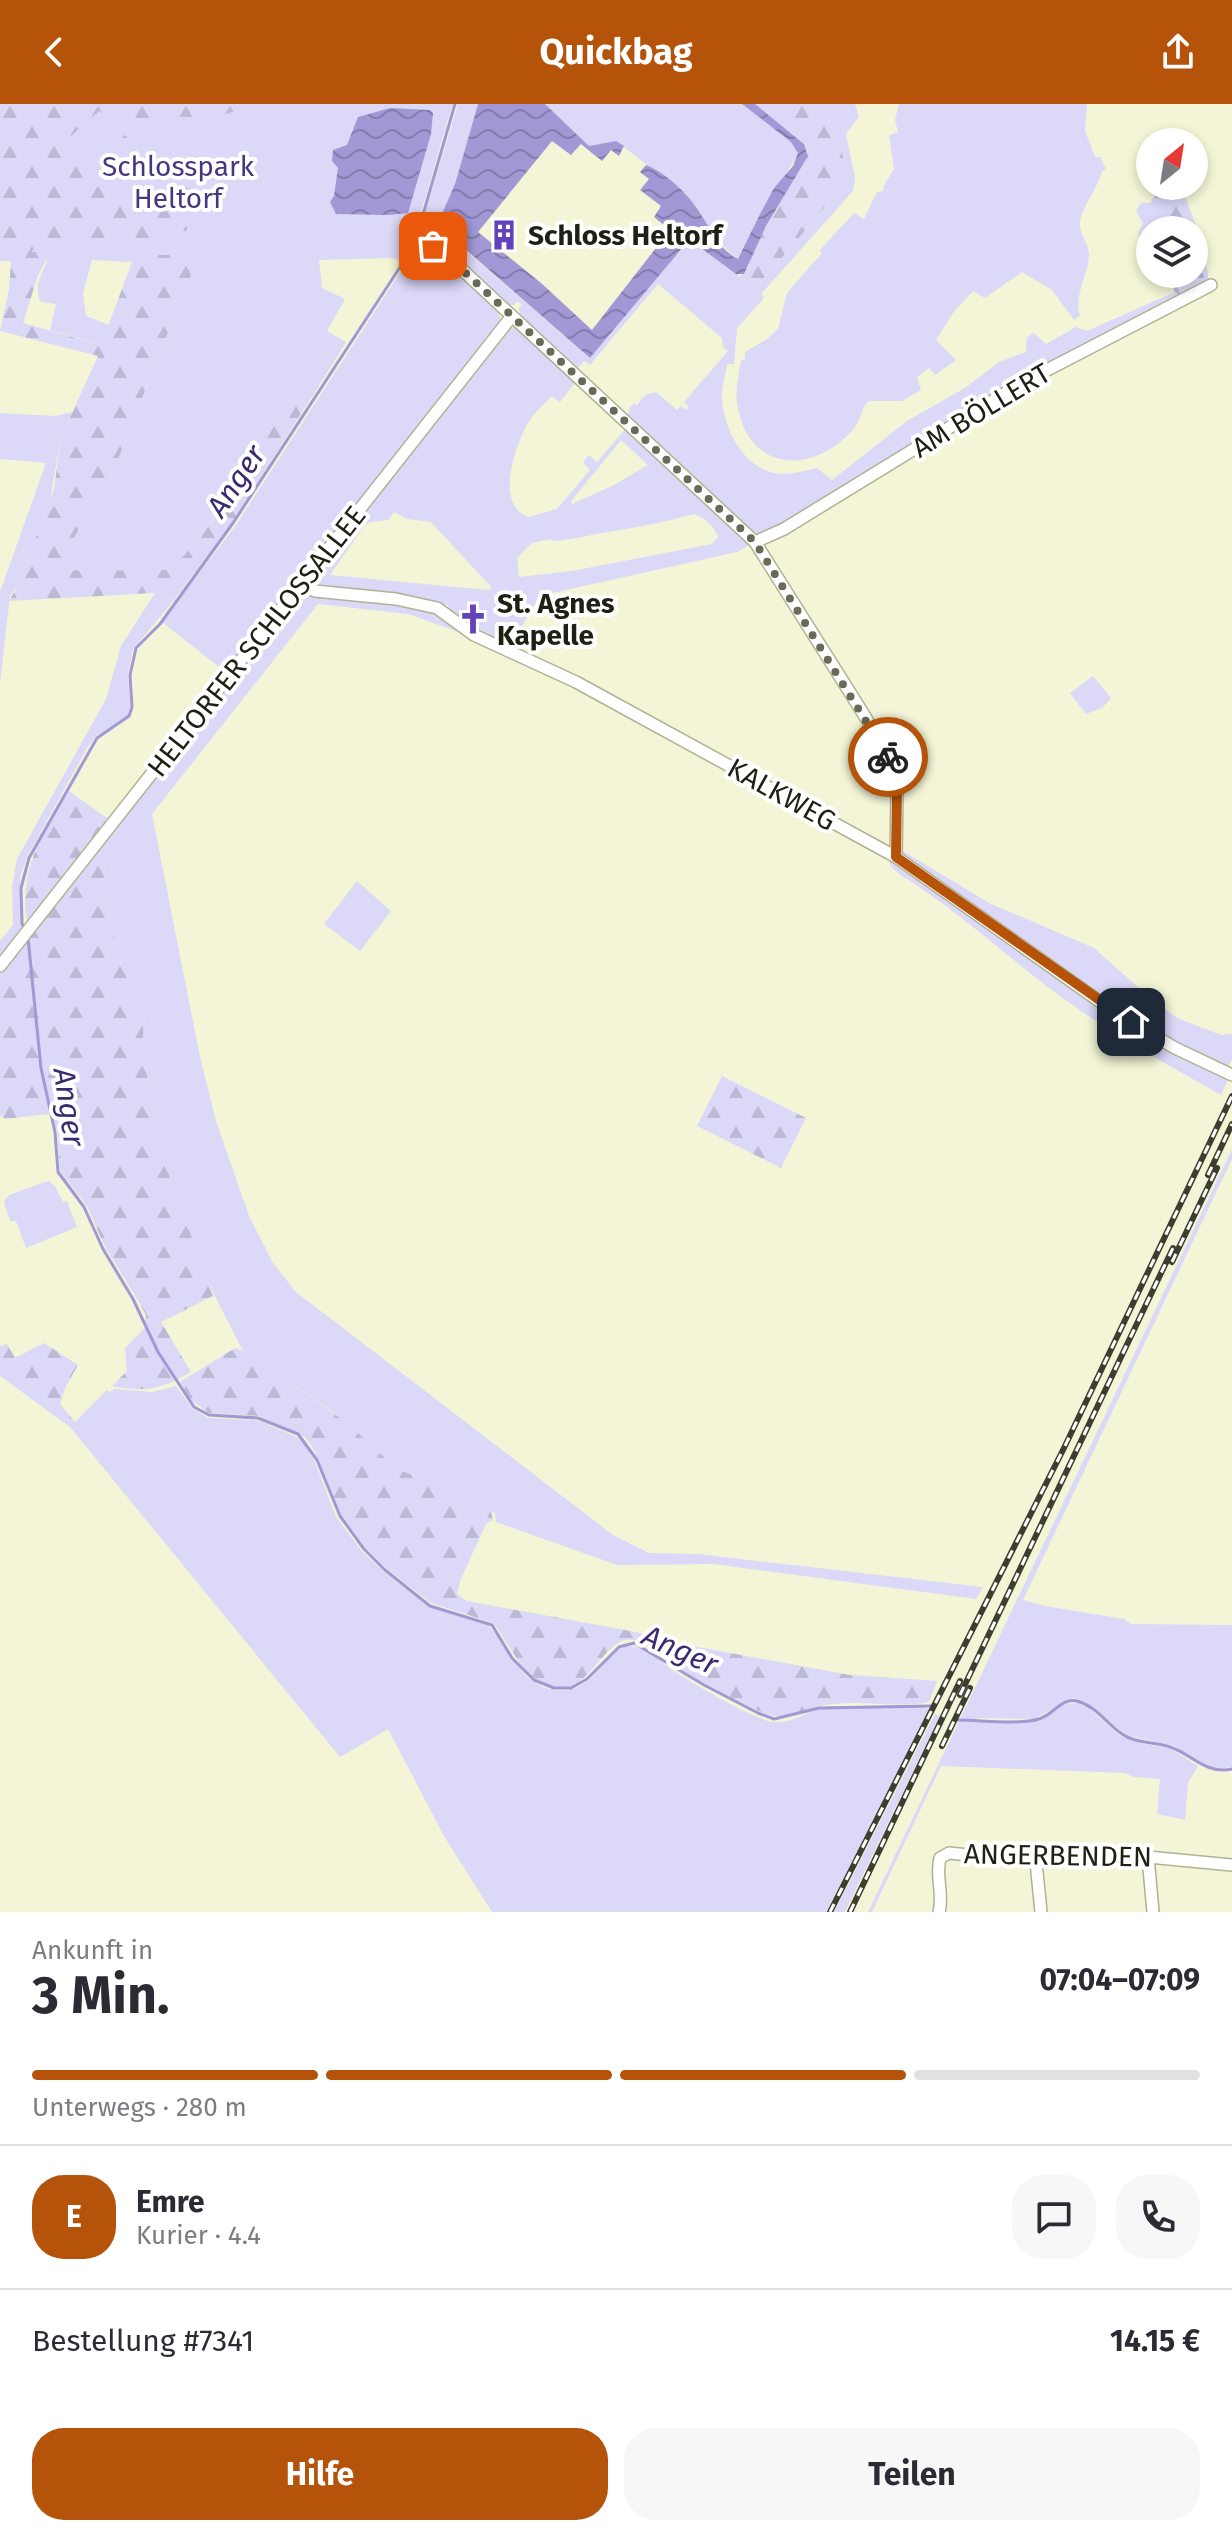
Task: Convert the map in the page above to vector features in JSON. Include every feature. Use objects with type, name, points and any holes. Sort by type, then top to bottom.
[{"type":"street","points":[[418,241],[442,251],[755,542],[880,741],[893,768],[897,790],[896,857]]},
{"type":"street","name":"AM BÖLLERT","points":[[755,542],[784,529],[1022,383],[1211,285]]},
{"type":"street","name":"HELTORFER SCHLOSSALLEE","points":[[0,966],[512,316]]},
{"type":"street","name":"KALKWEG","points":[[300,585],[315,591],[396,599],[437,608],[474,635],[610,699],[896,857],[1116,1013],[1175,1048],[1232,1075]]},
{"type":"street","name":"ANGERBENDEN","points":[[939,1912],[942,1902],[938,1866],[942,1856],[949,1853],[1085,1851],[1232,1865]]},
{"type":"street","points":[[1035,1852],[1041,1912]]},
{"type":"street","points":[[1148,1857],[1153,1912]]},
{"type":"green space","name":"Schlosspark Heltorf","points":[[0,104],[453,104],[424,203],[401,261],[392,258],[319,260],[322,288],[345,299],[327,331],[346,342],[330,368],[318,362],[311,364],[220,510],[180,560],[166,570],[136,573],[80,571],[68,569],[63,564],[63,555],[109,482],[169,330],[185,301],[132,262],[92,260],[83,293],[86,316],[109,325],[102,345],[50,330],[56,304],[41,302],[38,292],[48,261],[0,261]]},
{"type":"green space","name":"Schlosspark Heltorf","points":[[0,104],[256,104],[223,115],[221,123],[189,117],[120,120],[99,111],[62,144],[72,161],[96,186],[114,195],[123,195],[127,184],[116,151],[120,139],[129,134],[131,150],[139,155],[139,163],[161,182],[183,174],[194,175],[199,199],[186,231],[167,232],[165,239],[43,241],[31,252],[51,252],[38,275],[23,323],[101,345],[132,262],[152,255],[182,255],[191,274],[185,301],[169,330],[109,482],[63,555],[63,564],[68,569],[166,570],[182,558],[222,508],[311,364],[318,362],[330,368],[232,522],[174,600],[154,593],[9,601],[19,583],[54,489],[61,437],[98,356],[0,331],[9,290],[11,261],[0,261]]},
{"type":"green space","points":[[458,104],[478,104],[455,184],[441,216],[445,233],[590,358],[667,264],[687,245],[699,246],[739,275],[738,278],[753,292],[848,180],[840,143],[819,104],[855,104],[859,117],[846,134],[855,178],[853,191],[761,294],[764,298],[737,328],[734,364],[727,364],[722,395],[730,431],[752,462],[774,473],[790,474],[817,468],[832,480],[907,421],[965,388],[999,362],[1026,352],[1027,338],[1033,332],[1046,344],[1076,327],[1087,331],[1175,292],[1182,298],[1043,370],[783,528],[755,537],[627,419],[634,403],[637,405],[645,395],[656,392],[677,410],[681,406],[687,410],[689,407],[684,402],[728,351],[723,347],[722,338],[658,284],[590,365],[584,361],[575,371],[520,318],[519,308],[522,305],[517,301],[514,305],[508,305],[418,237]]},
{"type":"green space","points":[[545,104],[742,104],[791,142],[797,148],[798,155],[761,212],[737,259],[712,235],[686,195],[616,141],[589,146]]},
{"type":"green space","points":[[755,104],[819,104],[840,143],[848,180],[752,293],[736,281],[749,266],[749,259],[760,237],[808,155],[804,144]]},
{"type":"green space","points":[[899,104],[1087,104],[1085,131],[1095,157],[1100,157],[1106,169],[1102,171],[1080,222],[1089,254],[1078,300],[1080,316],[1074,320],[1052,290],[1022,272],[985,298],[973,291],[955,310],[936,340],[956,360],[935,375],[929,368],[917,377],[921,390],[902,401],[869,401],[850,433],[832,448],[815,456],[784,460],[770,456],[748,436],[741,421],[737,397],[741,360],[745,359],[745,352],[778,329],[787,293],[822,253],[820,250],[854,213],[864,219],[877,192],[883,191],[894,169],[889,135],[898,132],[895,120]]},
{"type":"green space","points":[[1152,200],[1186,200],[1192,216],[1139,216],[1136,210],[1141,203]]},
{"type":"green space","points":[[415,243],[428,246],[501,310],[499,316],[503,323],[228,674],[162,622],[236,525],[407,262]]},
{"type":"green space","points":[[1173,288],[1197,288],[1182,298]]},
{"type":"green space","points":[[517,325],[577,380],[560,402],[552,396],[524,430],[511,472],[512,500],[518,511],[529,517],[557,509],[590,470],[583,462],[589,455],[597,462],[627,427],[752,544],[737,552],[539,596],[514,640],[512,650],[475,634],[447,613],[449,605],[316,589],[308,583],[506,327]],"holes":[[[621,440],[648,465],[572,504],[571,501]],[[394,512],[407,519],[431,522],[492,588],[330,575],[365,525],[388,520]],[[694,514],[712,526],[718,537],[712,544],[572,571],[519,577],[517,558],[532,543],[573,539]]]},
{"type":"green space","points":[[72,412],[61,437],[50,500],[19,583],[10,596],[0,683],[0,592],[46,463],[0,459],[0,413],[56,416]]},
{"type":"green space","points":[[311,592],[426,607],[479,639],[408,614],[318,604],[152,814],[200,1057],[216,1121],[249,1216],[273,1263],[296,1292],[613,1535],[649,1553],[698,1554],[983,1587],[976,1599],[713,1564],[617,1565],[496,1522],[495,1513],[396,1468],[333,1412],[242,1349],[204,1275],[161,1153],[142,1048],[145,1013],[121,965],[103,887],[106,851],[98,845],[295,596]]},
{"type":"green space","points":[[155,593],[174,600],[133,649],[128,674],[130,707],[127,717],[96,736],[87,748],[27,857],[20,877],[21,923],[24,931],[0,963],[0,941],[13,925],[12,886],[17,859],[106,699],[121,646]]},
{"type":"green space","points":[[1093,676],[1111,698],[1102,708],[1086,714],[1070,693]]},
{"type":"green space","points":[[69,791],[111,821],[28,926],[26,889],[34,855]]},
{"type":"green space","points":[[98,845],[106,851],[103,887],[121,965],[145,1013],[142,1048],[161,1153],[213,1296],[161,1322],[191,1372],[162,1386],[144,1389],[112,1386],[127,1371],[125,1348],[144,1329],[146,1315],[105,1247],[87,1206],[60,1171],[57,1130],[49,1114],[5,1119],[0,1115],[0,969]]},
{"type":"green space","points":[[898,848],[989,903],[1094,948],[1177,1018],[1221,1035],[1232,1034],[1232,1060],[1225,1070],[1116,1011],[900,854]]},
{"type":"green space","points":[[893,859],[1112,1012],[1229,1077],[1221,1095],[1074,1006],[947,907],[902,876],[891,867],[889,861]]},
{"type":"green space","points":[[357,881],[391,911],[360,951],[324,924]]},
{"type":"green space","points":[[722,1076],[806,1118],[781,1168],[697,1126]]},
{"type":"green space","points":[[1232,1149],[1232,1159],[1023,1600],[1124,1619],[1131,1624],[1232,1625],[1232,1767],[1219,1769],[1201,1764],[1174,1746],[1126,1735],[1095,1709],[1073,1698],[1034,1719],[977,1718],[976,1722],[1040,1721],[1064,1704],[1078,1703],[1091,1710],[1119,1735],[1171,1749],[1198,1766],[1188,1783],[1185,1820],[1157,1814],[1160,1779],[1134,1777],[1125,1773],[941,1766],[872,1912],[868,1912]]},
{"type":"green space","points":[[48,1181],[55,1186],[63,1202],[67,1201],[77,1227],[26,1248],[16,1221],[10,1221],[4,1202],[9,1195]]},
{"type":"green space","points":[[44,1343],[78,1365],[60,1404],[75,1422],[70,1427],[0,1376],[0,1346],[7,1344],[15,1358]]},
{"type":"green space","points":[[235,1348],[247,1352],[346,1422],[396,1468],[491,1511],[493,1520],[486,1524],[460,1581],[457,1594],[467,1601],[850,1675],[937,1681],[929,1702],[833,1704],[783,1716],[768,1715],[710,1686],[647,1645],[634,1640],[622,1641],[611,1648],[579,1682],[566,1688],[551,1687],[527,1671],[493,1623],[431,1603],[387,1569],[366,1548],[341,1515],[313,1448],[305,1437],[259,1416],[209,1413],[190,1400],[180,1382]]},
{"type":"green space","points":[[176,1386],[193,1409],[208,1418],[257,1420],[297,1437],[315,1462],[336,1517],[361,1550],[429,1607],[487,1625],[521,1670],[539,1685],[566,1690],[580,1686],[616,1652],[624,1647],[635,1647],[725,1701],[774,1722],[832,1707],[918,1706],[930,1709],[826,1912],[492,1912],[444,1836],[388,1729],[340,1757],[70,1427],[107,1390],[152,1392]]},
{"type":"green space","points":[[935,1714],[940,1716],[845,1912],[834,1912]]},
{"type":"water","points":[[478,104],[545,104],[589,146],[616,141],[624,146],[619,156],[611,150],[602,161],[581,144],[571,155],[552,141],[478,232],[592,330],[670,230],[654,217],[661,206],[640,190],[649,179],[640,172],[646,165],[685,193],[721,246],[738,259],[774,188],[793,166],[798,153],[791,142],[742,104],[755,104],[804,144],[808,156],[766,226],[744,274],[736,274],[697,245],[683,247],[590,358],[441,228],[441,216],[455,184]]},
{"type":"water","points":[[390,108],[430,110],[433,113],[431,134],[408,213],[336,214],[330,202],[334,196],[338,168],[332,161],[333,150],[347,145],[358,117]]},
{"type":"waterway","name":"Anger","points":[[25,931],[21,888],[29,858],[97,738],[129,716],[132,707],[130,675],[136,648],[160,624],[233,523],[404,261],[422,218],[455,104]]},
{"type":"waterway","name":"Anger","points":[[28,938],[41,1068],[55,1132],[58,1172],[84,1207],[158,1352],[194,1407],[209,1415],[258,1418],[298,1434],[317,1460],[340,1516],[364,1549],[385,1570],[430,1606],[492,1625],[512,1658],[534,1680],[554,1688],[571,1688],[587,1679],[619,1647],[634,1643],[704,1685],[774,1719],[819,1708],[931,1706]]},
{"type":"waterway","name":"Anger","points":[[958,1720],[1030,1721],[1044,1717],[1072,1700],[1090,1707],[1127,1737],[1170,1747],[1207,1767],[1232,1769]]},
{"type":"railway","points":[[830,1912],[1064,1448],[1232,1096]]},
{"type":"railway","points":[[1208,1175],[1232,1124]]},
{"type":"railway","points":[[1172,1262],[1217,1168]]},
{"type":"railway","points":[[960,1695],[1173,1248]]},
{"type":"railway","points":[[850,1912],[960,1681]]},
{"type":"railway","points":[[942,1746],[970,1688]]},
{"type":"way so far","points":[[433,246],[442,251],[755,542],[888,757]]},
{"type":"place","name":"Schloss Heltorf","points":[[504,235]]},
{"type":"place","name":"St. Agnes Kapelle","points":[[473,619]]},
{"type":"route","points":[[888,757],[897,790],[896,857],[1131,1022]]}]
